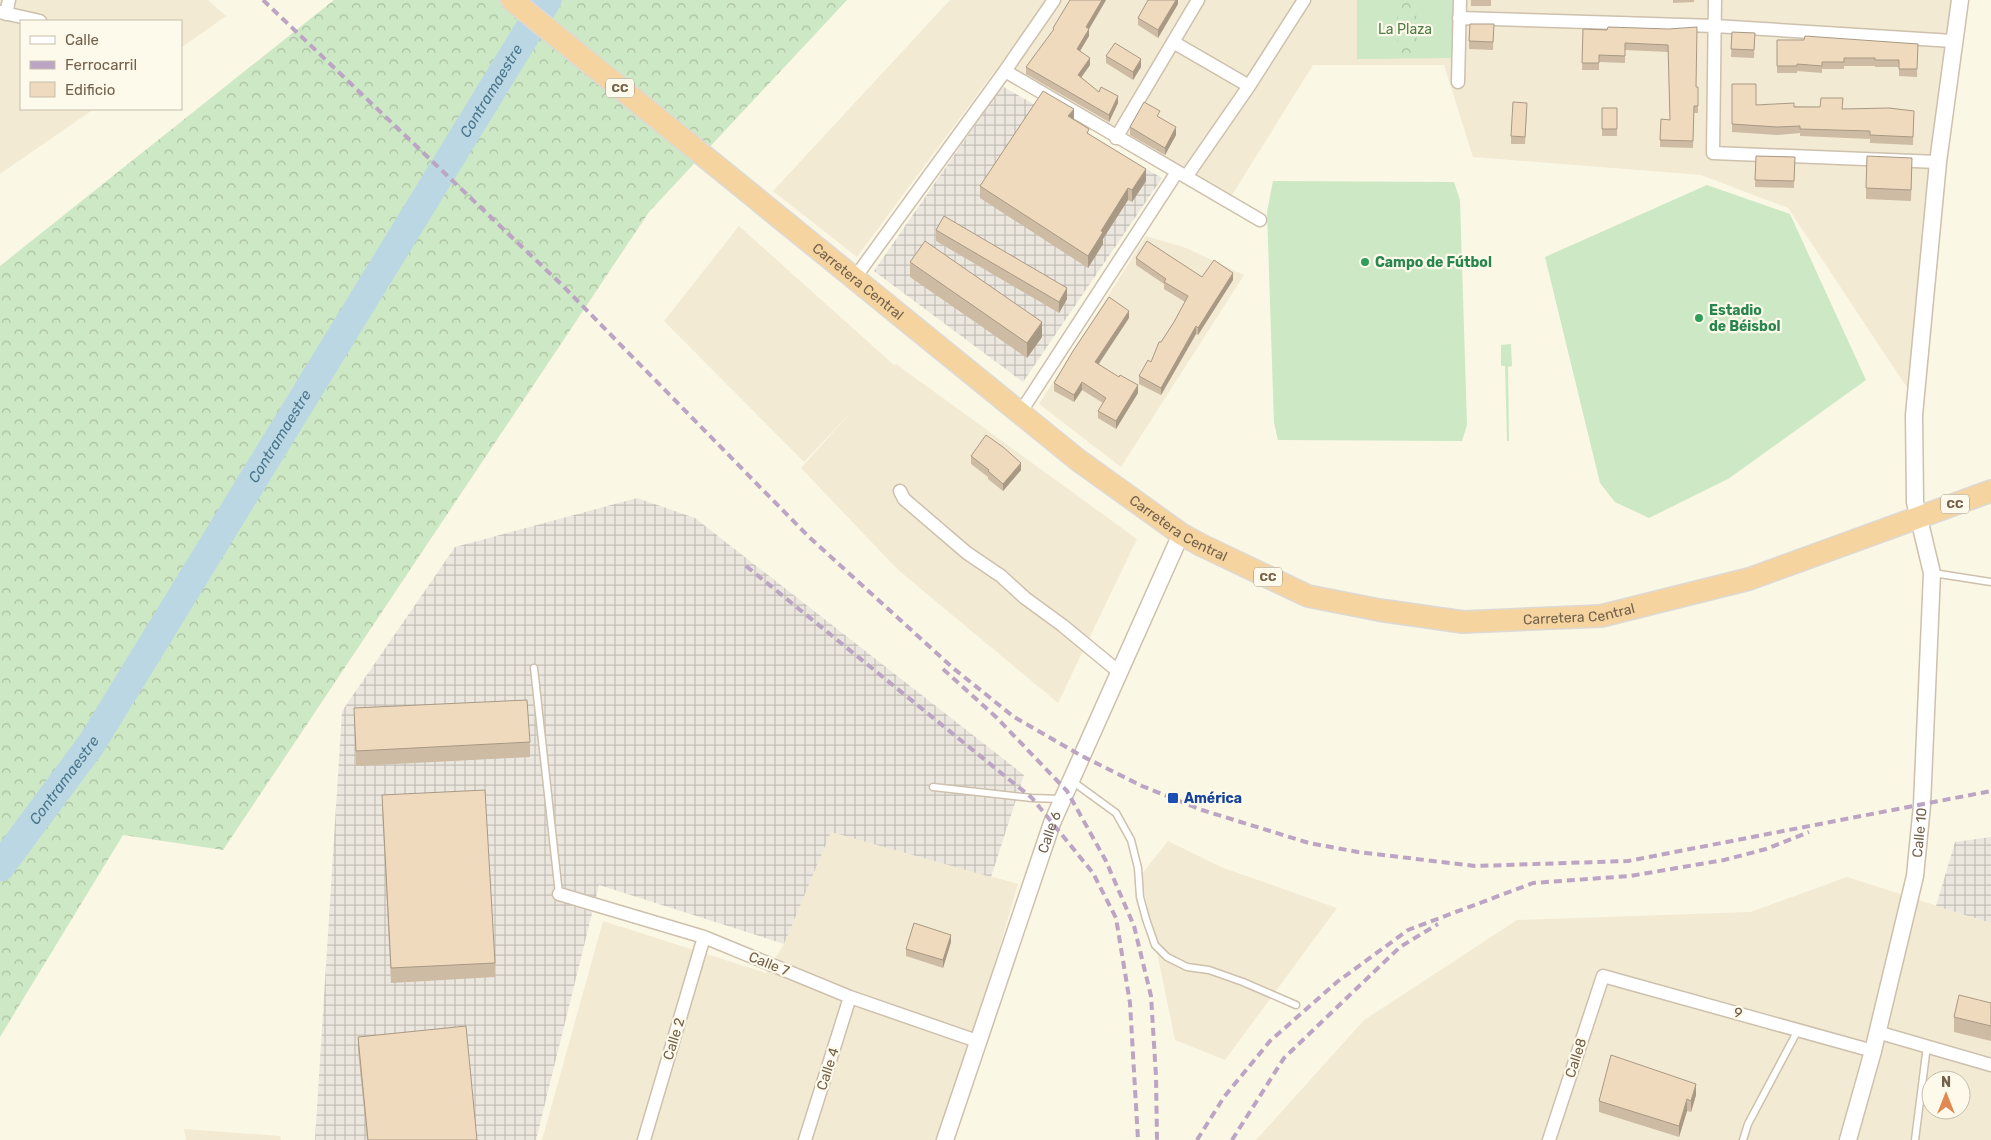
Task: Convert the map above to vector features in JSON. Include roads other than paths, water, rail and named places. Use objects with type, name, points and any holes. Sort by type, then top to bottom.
[{"type":"highway","name":"Carretera Central","points":[[512,0],[1078,460],[1181,534],[1308,596],[1379,610],[1463,622],[1601,616],[1749,579],[1991,491]]},
{"type":"street","points":[[9,0],[3,13],[35,20]]},
{"type":"street","points":[[854,279],[1054,0]]},
{"type":"street","points":[[1116,138],[1198,0]]},
{"type":"street","points":[[1020,413],[1181,175],[1250,86],[1304,0]]},
{"type":"street","points":[[1458,82],[1460,0]]},
{"type":"street","points":[[1715,0],[1713,153],[1938,162]]},
{"type":"street","name":"Calle 10","points":[[1848,1140],[1878,1032],[1915,876],[1922,805],[1932,573],[1915,502],[1914,415],[1938,162],[1960,0]]},
{"type":"street","points":[[1459,18],[1715,26],[1953,41]]},
{"type":"street","points":[[1173,42],[1250,86]]},
{"type":"street","points":[[1004,71],[1116,138],[1260,220]]},
{"type":"street","points":[[900,491],[904,499],[967,553],[1001,576],[1025,598],[1062,625],[1119,672]]},
{"type":"street","name":"Calle 6","points":[[945,1140],[1052,823],[1181,534]]},
{"type":"street","name":"Calle 7","points":[[559,894],[704,937],[850,997],[977,1042]]},
{"type":"street","name":"Calle 2","points":[[644,1140],[704,937]]},
{"type":"street","name":"9","points":[[1603,976],[1873,1051]]},
{"type":"street","name":"Calle8","points":[[1549,1140],[1603,976]]},
{"type":"street","name":"Calle 4","points":[[805,1140],[850,997]]},
{"type":"street","points":[[1878,1032],[1991,1064]]},
{"type":"lane","points":[[1932,573],[1991,582]]},
{"type":"lane","points":[[534,668],[559,894]]},
{"type":"lane","points":[[1071,780],[1116,813],[1131,840],[1138,868],[1140,897],[1155,945],[1167,957],[1186,967],[1209,970],[1243,982],[1296,1005]]},
{"type":"lane","points":[[933,787],[1032,798],[1063,798]]},
{"type":"lane","points":[[1743,1140],[1748,1124],[1798,1030]]},
{"type":"lane","points":[[1915,1140],[1927,1046]]},
{"type":"waterway","name":"Contramaestre","points":[[0,867],[92,743],[547,0]]},
{"type":"railway","points":[[263,0],[562,285],[808,536],[953,668],[1014,717],[1082,756],[1142,786],[1202,810],[1309,843],[1358,852],[1475,866],[1628,861],[1991,791]]},
{"type":"railway","points":[[746,566],[1032,798],[1093,873],[1116,918],[1130,1003],[1138,1140]]},
{"type":"railway","points":[[943,669],[996,717],[1067,791],[1106,861],[1134,926],[1151,996],[1156,1076],[1157,1140]]},
{"type":"railway","points":[[1197,1140],[1224,1097],[1270,1041],[1337,982],[1408,930],[1533,883],[1630,876],[1724,860],[1766,849],[1809,832]]},
{"type":"railway","points":[[1232,1140],[1284,1058],[1400,947],[1438,924]]},
{"type":"place","name":"Campo de Fútbol","points":[[1365,262]]},
{"type":"place","name":"Estadio de Béisbol","points":[[1699,318]]},
{"type":"place","name":"América","points":[[1173,798]]},
{"type":"park label","name":"La Plaza","points":[[1405,29]]}]
